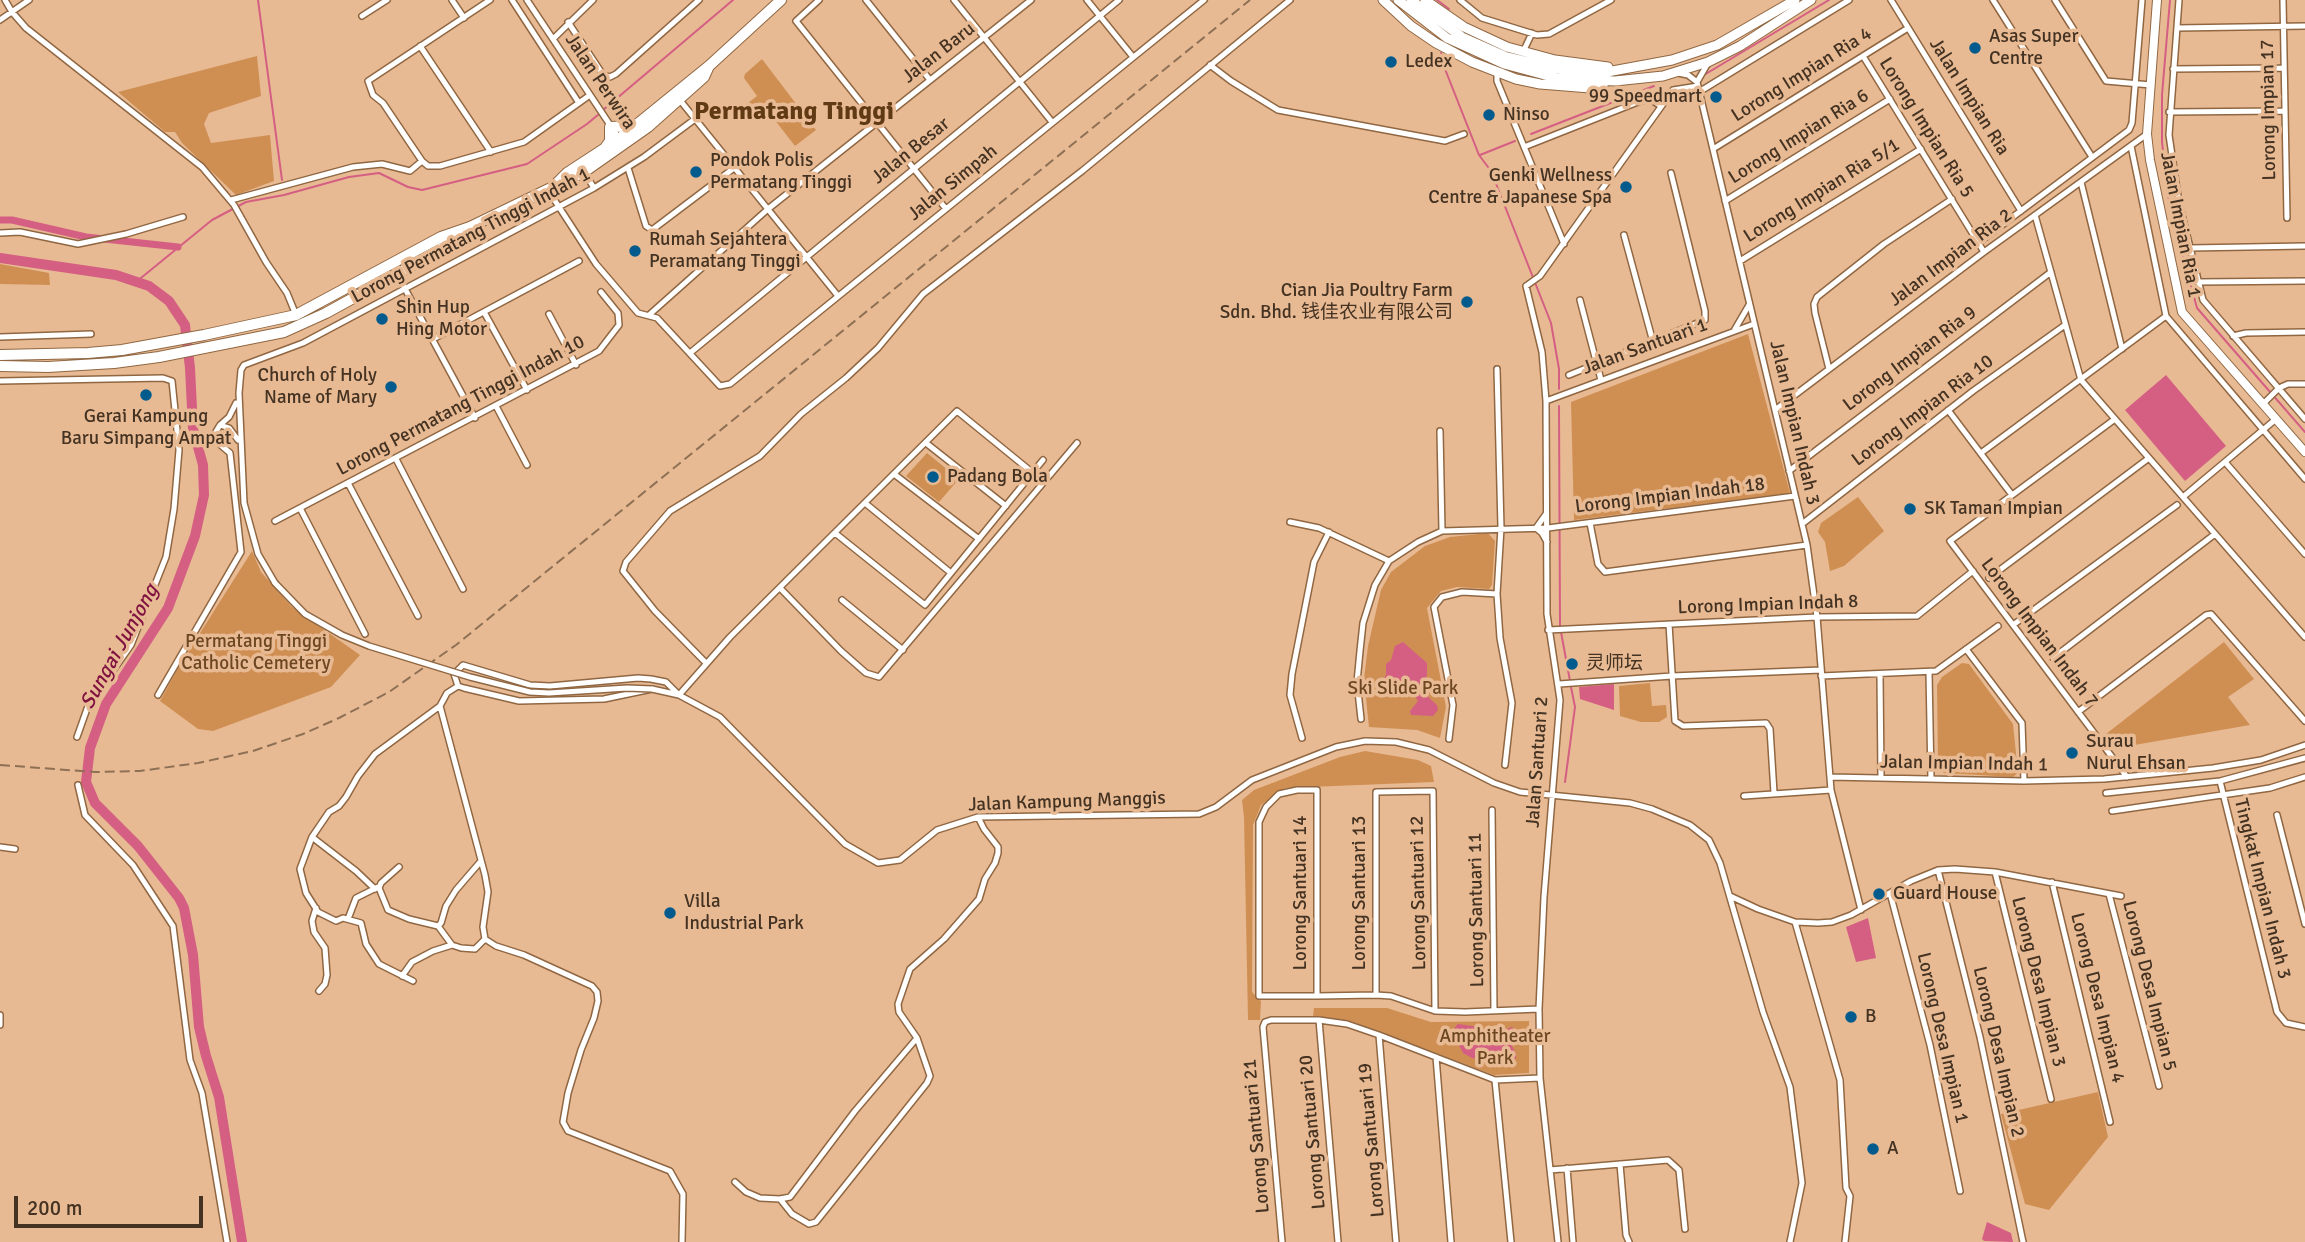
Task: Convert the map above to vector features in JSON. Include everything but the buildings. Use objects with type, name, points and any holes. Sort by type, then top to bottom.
[{"type":"highway","points":[[551,187],[567,173],[605,149],[621,143],[635,126],[709,66],[781,0]]},
{"type":"highway","points":[[0,355],[88,353],[157,345],[296,315],[441,237],[470,227],[584,172],[679,99],[704,77],[709,66]]},
{"type":"highway","points":[[605,149],[610,141],[608,123],[635,126]]},
{"type":"highway","points":[[0,366],[114,363],[159,357],[284,332],[326,313],[397,274],[444,247],[470,227]]},
{"type":"highway","points":[[382,269],[391,269],[397,274]]},
{"type":"main road","points":[[1383,0],[1411,26],[1472,62],[1516,79],[1563,87],[1590,88],[1677,73],[1708,62],[1740,46],[1811,0]]},
{"type":"main road","points":[[1398,0],[1430,26],[1475,52],[1504,64],[1615,82]]},
{"type":"main road","points":[[1411,0],[1436,20],[1483,47],[1556,73],[1607,72],[1672,60],[1717,45],[1795,0]]},
{"type":"main road","points":[[1425,0],[1464,27],[1523,52],[1555,60],[1625,68]]},
{"type":"street","points":[[5,0],[26,28],[202,167],[238,212],[287,293],[296,315]]},
{"type":"street","points":[[0,20],[29,0]]},
{"type":"street","points":[[362,16],[387,0]]},
{"type":"street","points":[[452,0],[464,18]]},
{"type":"street","points":[[490,0],[368,80],[373,95],[383,103],[422,161],[428,166],[440,166],[524,142],[590,95]]},
{"type":"street","points":[[512,0],[579,103]]},
{"type":"street","name":"Jalan Perwira","points":[[527,0],[621,143]]},
{"type":"street","points":[[553,39],[593,0]]},
{"type":"street","points":[[568,22],[603,75],[610,77],[699,0]]},
{"type":"street","points":[[820,0],[796,21],[946,209]]},
{"type":"street","points":[[866,0],[930,80]]},
{"type":"street","points":[[954,0],[1052,122]]},
{"type":"street","name":"Jalan Baru","points":[[768,209],[1031,0]]},
{"type":"street","points":[[1087,0],[1133,57]]},
{"type":"street","name":"Jalan Besar","points":[[690,353],[1119,0]]},
{"type":"street","name":"Jalan Simpah","points":[[690,353],[720,386],[730,384],[1204,0]]},
{"type":"street","points":[[706,663],[624,575],[626,562],[670,511],[760,456],[802,414],[878,348],[923,294],[1082,171],[1290,0]]},
{"type":"street","points":[[1460,0],[1482,18],[1532,33],[1549,34],[1611,0]]},
{"type":"street","points":[[1564,244],[1673,90],[1698,86],[1789,37],[1849,0]]},
{"type":"street","name":"Jalan Impian Ria","points":[[1891,0],[2021,211]]},
{"type":"street","points":[[1993,0],[2092,157]]},
{"type":"street","points":[[2055,0],[2106,81],[2151,85]]},
{"type":"street","points":[[2135,83],[2142,0]]},
{"type":"street","name":"Jalan Impian Ria 1","points":[[2157,0],[2147,134],[2152,173],[2182,312],[2266,402],[2276,419],[2305,452]]},
{"type":"street","points":[[2179,0],[2169,135],[2179,203],[2203,300],[2277,391],[2305,419]]},
{"type":"street","name":"Lorong Impian 17","points":[[2283,0],[2287,218]]},
{"type":"street","points":[[2177,28],[2305,26]]},
{"type":"street","name":"Lorong Impian Ria 4","points":[[1713,149],[1908,28]]},
{"type":"street","points":[[1523,52],[1532,33]]},
{"type":"street","points":[[421,46],[491,152]]},
{"type":"street","name":"Lorong Impian Ria 5","points":[[1863,56],[1984,252]]},
{"type":"street","points":[[1698,86],[1708,62]]},
{"type":"street","points":[[1210,65],[1278,110],[1445,141],[1464,134]]},
{"type":"street","points":[[2173,69],[2284,68]]},
{"type":"street","points":[[1497,72],[1497,81],[1564,244]]},
{"type":"street","points":[[1677,73],[1688,75],[1698,86]]},
{"type":"street","name":"Jalan Impian Ria 2","points":[[1979,243],[2129,130],[2135,83]]},
{"type":"street","name":"Jalan Impian Indah 3","points":[[1698,86],[1807,545],[1817,617],[1831,790],[1861,910]]},
{"type":"street","points":[[679,99],[838,296]]},
{"type":"street","name":"Lorong Impian Ria 6","points":[[1725,201],[1890,99]]},
{"type":"street","points":[[1524,147],[1643,100],[1653,101],[1661,106]]},
{"type":"street","points":[[2169,112],[2285,111]]},
{"type":"street","name":"Lorong Permatang Tinggi Indah 1","points":[[251,361],[303,343],[594,188],[628,168],[695,119]]},
{"type":"street","name":"Jalan Impian Ria 2","points":[[1775,410],[1984,252],[2147,134]]},
{"type":"street","name":"Jalan Impian Ria 1","points":[[2131,146],[2166,316],[2305,479]]},
{"type":"street","name":"Lorong Impian Ria 5/1","points":[[1740,261],[1921,149]]},
{"type":"street","points":[[232,203],[353,167],[382,164],[410,171],[422,161]]},
{"type":"street","points":[[628,168],[646,226],[652,230],[734,167]]},
{"type":"street","points":[[584,172],[594,188]]},
{"type":"street","points":[[1569,375],[1705,320],[1671,173]]},
{"type":"street","points":[[2081,182],[2122,349]]},
{"type":"street","points":[[551,187],[559,207],[596,264],[638,313],[657,318],[690,353]]},
{"type":"street","points":[[1829,369],[1815,313],[1814,304],[1817,297],[1884,244],[1952,199]]},
{"type":"street","points":[[649,315],[768,209]]},
{"type":"street","points":[[2035,215],[2081,380],[2305,637]]},
{"type":"street","points":[[0,233],[20,232],[78,244],[126,234],[183,217]]},
{"type":"street","points":[[1624,235],[1653,342]]},
{"type":"street","name":"Jalan Santuari 2","points":[[1558,1242],[1540,1078],[1539,1009],[1551,794],[1562,684],[1551,630],[1546,401],[1542,352],[1529,284],[1540,276],[1564,244]]},
{"type":"street","points":[[2190,248],[2305,246]]},
{"type":"street","points":[[433,339],[579,261]]},
{"type":"street","name":"Lorong Impian Ria 9","points":[[1789,471],[2051,272]]},
{"type":"street","points":[[397,274],[475,418]]},
{"type":"street","points":[[2199,282],[2305,281]]},
{"type":"street","name":"Lorong Permatang Tinggi Indah 10","points":[[275,521],[599,351],[619,325],[618,313],[601,292]]},
{"type":"street","points":[[1580,300],[1601,380]]},
{"type":"street","points":[[1733,332],[1750,304]]},
{"type":"street","points":[[484,312],[527,390]]},
{"type":"street","points":[[326,313],[334,327]]},
{"type":"street","points":[[549,314],[576,365]]},
{"type":"street","points":[[1980,453],[2166,316]]},
{"type":"street","name":"Jalan Santuari 1","points":[[1546,401],[1754,324]]},
{"type":"street","name":"Lorong Impian Ria 10","points":[[1802,524],[1948,410],[2065,325]]},
{"type":"street","points":[[2233,336],[2246,333],[2305,332]]},
{"type":"street","points":[[0,337],[91,334]]},
{"type":"street","name":"Jalan Kampung Manggis","points":[[251,361],[241,370],[239,393],[239,445],[244,503],[258,554],[275,583],[305,614],[342,635],[369,646],[530,692],[627,688],[652,689],[679,695],[720,717],[845,844],[878,863],[900,860],[937,830],[978,817],[1199,814],[1216,807],[1252,780],[1336,747],[1365,741],[1396,742],[1429,750],[1494,783],[1520,792],[1630,803],[1653,809],[1690,825],[1709,840],[1730,896],[1763,1012],[1790,1087],[1802,1183],[1790,1242]]},
{"type":"street","points":[[114,363],[115,380]]},
{"type":"street","points":[[78,366],[80,381]]},
{"type":"street","points":[[1497,369],[1501,528],[1497,594],[1500,638],[1512,703],[1505,765]]},
{"type":"street","points":[[0,381],[163,378],[172,381],[179,450],[174,509],[166,557],[131,645],[88,706],[77,737]]},
{"type":"street","points":[[2266,402],[2288,384],[2305,384]]},
{"type":"street","points":[[158,695],[241,552],[230,453],[214,435],[235,407],[239,393]]},
{"type":"street","points":[[496,406],[527,465]]},
{"type":"street","points":[[1948,410],[2012,495],[2115,419]]},
{"type":"street","points":[[458,686],[454,674],[464,665],[530,685],[559,686],[651,679],[666,682],[679,695],[706,663],[957,411],[1033,473]]},
{"type":"street","points":[[2183,497],[2276,419]]},
{"type":"street","points":[[220,425],[239,424]]},
{"type":"street","points":[[220,425],[236,434],[239,445]]},
{"type":"street","points":[[1362,719],[1357,682],[1363,623],[1375,585],[1389,561],[1418,542],[1442,531],[1440,431]]},
{"type":"street","points":[[926,443],[1006,506]]},
{"type":"street","points":[[780,588],[841,651],[873,677],[879,677],[1077,443]]},
{"type":"street","points":[[396,458],[463,589]]},
{"type":"street","points":[[1989,578],[2149,458]]},
{"type":"street","points":[[835,533],[925,606],[1044,460]]},
{"type":"street","points":[[2225,462],[2305,554]]},
{"type":"street","points":[[894,474],[979,539]]},
{"type":"street","points":[[348,483],[418,616]]},
{"type":"street","name":"Lorong Impian Indah 7","points":[[2012,495],[1950,541],[2127,777]]},
{"type":"street","name":"Lorong Impian Indah 18","points":[[1442,531],[1548,528],[1795,496]]},
{"type":"street","points":[[865,503],[951,573]]},
{"type":"street","points":[[2013,625],[2177,505]]},
{"type":"street","points":[[300,508],[365,634]]},
{"type":"street","points":[[1548,512],[1536,528],[1548,544]]},
{"type":"street","points":[[1290,522],[1329,532],[1389,561]]},
{"type":"street","points":[[1590,523],[1598,564],[1605,572],[1807,545]]},
{"type":"street","points":[[1303,738],[1290,695],[1292,674],[1314,562],[1329,532]]},
{"type":"street","points":[[2053,659],[2215,534]]},
{"type":"street","name":"Lorong Impian Indah 8","points":[[1551,630],[1817,617],[1917,616],[1973,571]]},
{"type":"street","points":[[1449,739],[1453,705],[1434,607],[1442,597],[1462,592],[1497,594]]},
{"type":"street","points":[[842,600],[903,650]]},
{"type":"street","points":[[2078,712],[2206,615],[2211,614],[2305,721]]},
{"type":"street","points":[[1669,624],[1675,721],[1683,726],[1766,723],[1770,729],[1774,793]]},
{"type":"street","points":[[1562,684],[1672,676],[1929,672],[1936,671],[1998,626]]},
{"type":"street","points":[[1966,649],[2022,723],[2024,782]]},
{"type":"street","points":[[1929,672],[1930,779]]},
{"type":"street","points":[[1880,674],[1881,778]]},
{"type":"street","points":[[413,981],[379,964],[366,944],[361,923],[348,919],[336,921],[318,912],[306,893],[300,869],[307,844],[329,812],[339,806],[375,754],[440,706],[447,693],[458,686],[519,701],[539,702],[604,699],[652,689]]},
{"type":"street","points":[[440,706],[488,892],[483,927],[485,939],[592,986],[597,992],[594,1018],[572,1082],[563,1122],[568,1131],[670,1171],[682,1194],[682,1242]]},
{"type":"street","name":"Jalan Impian Indah 1","points":[[1830,777],[2024,782],[2127,777],[2261,760],[2305,745]]},
{"type":"street","points":[[2106,793],[2220,782],[2305,758]]},
{"type":"street","points":[[2112,811],[2270,788],[2305,777]]},
{"type":"street","name":"Tingkat Impian Indah 3","points":[[2220,782],[2277,1012],[2286,1023],[2305,1027]]},
{"type":"street","points":[[78,785],[85,815],[133,865],[173,926],[190,1060],[202,1093],[227,1242]]},
{"type":"street","name":"Lorong Santuari 14","points":[[1297,790],[1317,790],[1317,996],[1259,996],[1259,822],[1266,807],[1279,794],[1297,790]]},
{"type":"street","points":[[1744,796],[1831,790]]},
{"type":"street","name":"Lorong Santuari 12","points":[[1376,792],[1433,791],[1435,1011]]},
{"type":"street","name":"Lorong Santuari 13","points":[[1376,792],[1376,995]]},
{"type":"street","name":"Lorong Santuari 11","points":[[1492,810],[1494,1011]]},
{"type":"street","points":[[2277,815],[2305,924]]},
{"type":"street","points":[[780,1199],[792,1214],[809,1224],[816,1222],[927,1083],[930,1076],[917,1038],[899,1012],[898,1004],[906,977],[919,959],[944,939],[979,900],[998,847],[978,817]]},
{"type":"street","points":[[312,837],[377,888],[388,910],[409,919],[438,926],[452,945],[461,948],[475,948],[485,939]]},
{"type":"street","points":[[0,847],[15,849]]},
{"type":"street","points":[[438,926],[456,890],[481,861]]},
{"type":"street","points":[[348,919],[356,898],[377,888],[399,867]]},
{"type":"street","points":[[1730,896],[1795,922],[1832,922],[1861,910],[1910,881],[1938,870],[1955,869],[2052,882],[2121,896]]},
{"type":"street","name":"Lorong Desa Impian 2","points":[[1938,870],[1980,1037],[2023,1242]]},
{"type":"street","name":"Lorong Desa Impian 3","points":[[1995,873],[2051,1100]]},
{"type":"street","name":"Lorong Desa Impian 4","points":[[2052,882],[2110,1122]]},
{"type":"street","name":"Lorong Desa Impian 1","points":[[1890,893],[1930,1045],[1960,1191]]},
{"type":"street","name":"Lorong Desa Impian 5","points":[[2109,894],[2159,1086]]},
{"type":"street","points":[[316,908],[312,921],[314,932],[325,948],[326,959],[325,984],[319,991]]},
{"type":"street","points":[[1795,922],[1840,1080],[1846,1188],[1850,1196],[1844,1242]]},
{"type":"street","points":[[402,976],[412,962],[452,945]]},
{"type":"street","points":[[1317,996],[1391,996],[1435,1011],[1539,1009]]},
{"type":"street","points":[[0,1015],[0,1025]]},
{"type":"street","name":"Lorong Santuari 21","points":[[1282,1242],[1263,1027],[1265,1022],[1271,1020],[1319,1020]]},
{"type":"street","points":[[1319,1020],[1347,1024],[1495,1080],[1540,1078]]},
{"type":"street","name":"Lorong Santuari 20","points":[[1319,1020],[1338,1242]]},
{"type":"street","name":"Lorong Santuari 19","points":[[1379,1035],[1396,1242]]},
{"type":"street","points":[[735,1182],[746,1192],[760,1198],[790,1197],[855,1111],[917,1038]]},
{"type":"street","points":[[1436,1057],[1451,1242]]},
{"type":"street","points":[[1495,1080],[1511,1242]]},
{"type":"street","points":[[1550,1170],[1668,1160],[1679,1170],[1685,1229]]},
{"type":"street","points":[[1620,1164],[1626,1235],[1629,1242]]},
{"type":"street","points":[[1567,1168],[1573,1242]]},
{"type":"green space","points":[[257,56],[261,96],[209,113],[204,124],[211,143],[270,135],[274,181],[236,195],[182,143],[175,132],[165,132],[118,92]]},
{"type":"green space","points":[[762,59],[816,130],[795,146],[767,108],[756,113],[748,103],[757,96],[744,78],[745,74]]},
{"type":"green space","points":[[0,264],[49,273],[50,285],[0,284]]},
{"type":"green space","points":[[1748,334],[1790,493],[1574,520],[1571,402]]},
{"type":"green space","name":"Padang Bola","points":[[927,453],[959,479],[939,502],[906,476]]},
{"type":"green space","points":[[1858,497],[1884,531],[1844,566],[1830,571],[1825,542],[1818,532],[1821,523]]},
{"type":"green space","name":"Ski Slide Park","points":[[1488,533],[1495,541],[1492,585],[1489,589],[1457,587],[1441,591],[1427,608],[1446,707],[1440,738],[1417,730],[1369,727],[1364,679],[1368,646],[1381,590],[1391,572],[1425,546],[1450,537]]},
{"type":"green space","name":"Permatang Tinggi Catholic Cemetery","points":[[252,551],[261,572],[292,607],[360,655],[331,687],[213,731],[198,729],[160,701]]},
{"type":"green space","points":[[2224,642],[2254,679],[2228,697],[2250,725],[2117,748],[2106,734]]},
{"type":"green space","points":[[1962,663],[1969,664],[2013,724],[2018,773],[2013,777],[1944,773],[1938,766],[1937,685],[1942,677]]},
{"type":"green space","points":[[1650,683],[1652,706],[1666,705],[1667,717],[1659,722],[1641,722],[1620,716],[1619,686]]},
{"type":"green space","points":[[1365,751],[1418,760],[1431,766],[1434,782],[1285,788],[1261,805],[1253,825],[1252,992],[1261,1001],[1260,1020],[1248,1020],[1242,800],[1254,790],[1340,757]]},
{"type":"green space","name":"Amphitheater Park","points":[[1314,1008],[1387,1008],[1431,1022],[1529,1021],[1529,1073],[1494,1075],[1372,1029],[1313,1017]]},
{"type":"green space","points":[[2098,1092],[2108,1137],[2049,1210],[2025,1204],[2001,1114]]},
{"type":"shaded area","points":[[2166,375],[2226,446],[2185,481],[2125,410]]},
{"type":"shaded area","points":[[1403,642],[1427,663],[1423,687],[1426,695],[1437,705],[1438,710],[1433,716],[1411,715],[1410,711],[1418,701],[1415,696],[1404,687],[1390,690],[1381,682],[1386,675],[1386,664],[1391,660],[1395,646]]},
{"type":"shaded area","points":[[1614,684],[1614,710],[1580,699],[1579,687]]},
{"type":"shaded area","points":[[1868,918],[1876,958],[1856,962],[1846,927]]},
{"type":"shaded area","points":[[1458,1024],[1479,1027],[1488,1033],[1512,1027],[1517,1032],[1510,1043],[1516,1058],[1512,1063],[1504,1063],[1491,1057],[1481,1060],[1463,1053],[1454,1041],[1455,1027]]},
{"type":"shaded area","points":[[1987,1222],[2011,1233],[2013,1242],[1984,1241],[1982,1239]]},
{"type":"waterway","points":[[258,0],[282,180]]},
{"type":"waterway","points":[[603,110],[733,0]]},
{"type":"waterway","points":[[1437,0],[1449,9]]},
{"type":"waterway","points":[[1704,75],[1829,0]]},
{"type":"waterway","points":[[2170,0],[2162,95],[2162,142],[2168,195],[2197,308],[2305,432]]},
{"type":"waterway","points":[[1441,53],[1479,155],[1491,171],[1551,323],[1559,369],[1559,389]]},
{"type":"waterway","points":[[1531,134],[1654,86]]},
{"type":"waterway","points":[[136,282],[212,220],[246,202],[284,195],[349,177],[379,173],[408,187],[422,190],[527,164],[599,114]]},
{"type":"waterway","points":[[1480,155],[1515,141]]},
{"type":"waterway","points":[[0,220],[12,220],[86,237],[178,247]]},
{"type":"waterway","name":"Sungai Junjong","points":[[0,258],[116,275],[149,286],[169,301],[185,325],[193,429],[203,465],[204,495],[195,536],[168,608],[106,704],[90,748],[86,782],[95,803],[138,846],[184,908],[193,955],[199,1027],[219,1097],[242,1242]]},
{"type":"waterway","points":[[1559,406],[1560,626]]},
{"type":"waterway","points":[[1561,632],[1570,681]]},
{"type":"waterway","points":[[1565,782],[1575,707],[1571,687]]},
{"type":"railway","points":[[0,765],[95,772],[140,771],[198,763],[253,751],[303,734],[389,692],[456,645],[1250,0]]},
{"type":"place","name":"Asas Super Centre","points":[[1975,48]]},
{"type":"place","name":"Ledex","points":[[1391,62]]},
{"type":"place","name":"99 Speedmart","points":[[1716,97]]},
{"type":"place","name":"Ninso","points":[[1489,115]]},
{"type":"place","name":"Pondok Polis Permatang Tinggi","points":[[696,172]]},
{"type":"place","name":"Genki Wellness Centre & Japanese Spa","points":[[1626,187]]},
{"type":"place","name":"Rumah Sejahtera Peramatang Tinggi","points":[[635,251]]},
{"type":"place","name":"Cian Jia Poultry Farm Sdn. Bhd. 钱佳农业有限公司","points":[[1467,302]]},
{"type":"place","name":"Shin Hup Hing Motor","points":[[382,319]]},
{"type":"place","name":"Church of Holy Name of Mary","points":[[391,387]]},
{"type":"place","name":"Gerai Kampung Baru Simpang Ampat","points":[[146,395]]},
{"type":"place","name":"Padang Bola","points":[[933,477]]},
{"type":"place","name":"SK Taman Impian","points":[[1910,509]]},
{"type":"place","name":"灵师坛","points":[[1572,664]]},
{"type":"place","name":"Surau Nurul Ehsan","points":[[2072,753]]},
{"type":"place","name":"Guard House","points":[[1879,894]]},
{"type":"place","name":"Villa Industrial Park","points":[[670,913]]},
{"type":"place","name":"B","points":[[1851,1017]]},
{"type":"place","name":"A","points":[[1873,1149]]},
{"type":"district","name":"Permatang Tinggi","points":[[794,112]]}]
